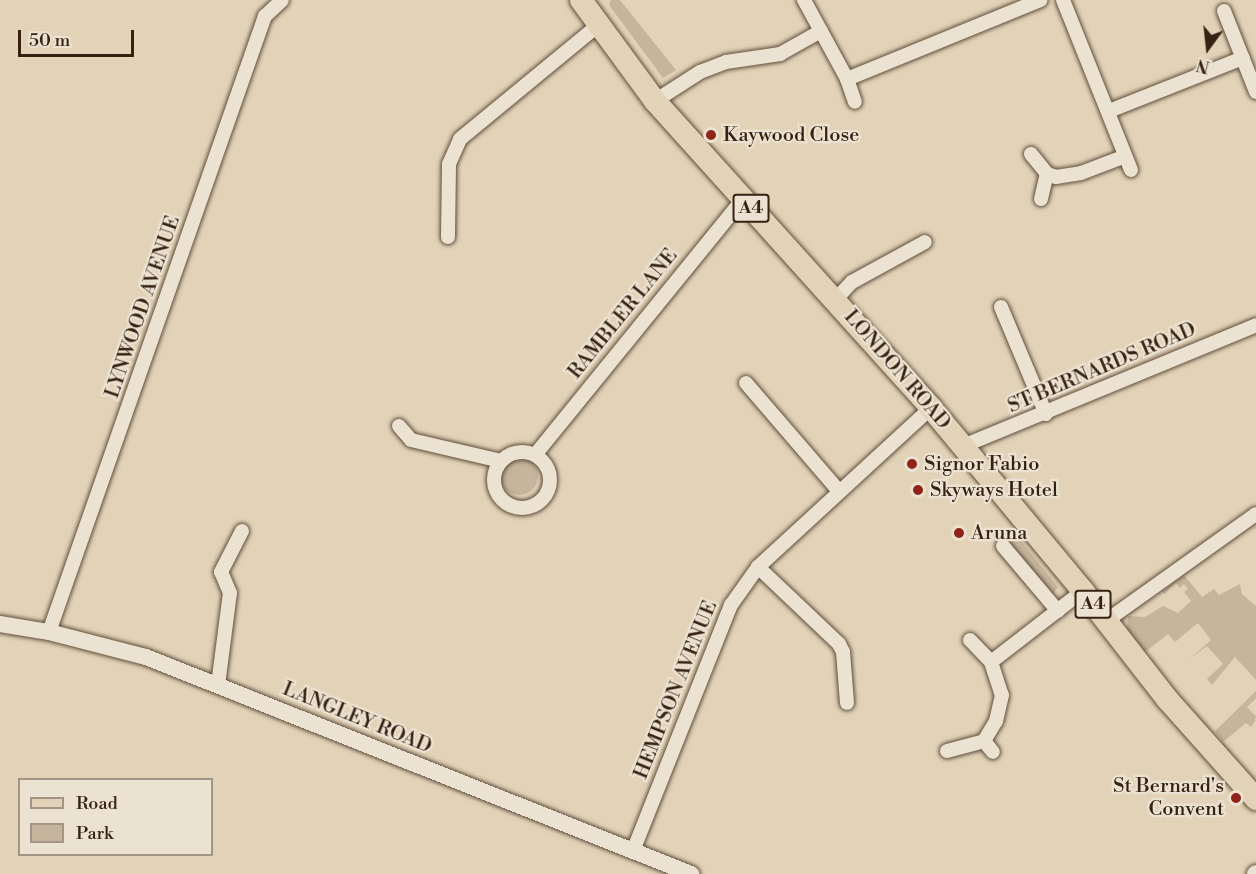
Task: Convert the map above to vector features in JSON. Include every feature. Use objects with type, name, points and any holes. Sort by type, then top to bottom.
[{"type":"main road","name":"LONDON ROAD","points":[[586,2],[597,26],[655,101],[931,408],[1083,591],[1167,699],[1256,799]]},
{"type":"street","name":"LYNWOOD AVENUE","points":[[49,632],[265,16],[282,0]]},
{"type":"street","points":[[804,0],[847,79],[855,102]]},
{"type":"street","points":[[847,79],[1041,0]]},
{"type":"street","points":[[1064,0],[1109,111],[1123,157],[1131,170]]},
{"type":"street","points":[[1224,11],[1256,92]]},
{"type":"street","points":[[448,237],[449,164],[460,139],[597,26]]},
{"type":"street","points":[[655,101],[700,72],[726,62],[780,54],[821,31]]},
{"type":"street","points":[[1109,111],[1243,58]]},
{"type":"street","points":[[1030,154],[1047,174],[1056,177],[1082,173],[1123,157]]},
{"type":"street","points":[[1041,200],[1047,174]]},
{"type":"street","name":"RAMBLER LANE","points":[[535,455],[742,199]]},
{"type":"street","points":[[835,300],[852,282],[925,242]]},
{"type":"street","points":[[1001,307],[1046,414]]},
{"type":"street","name":"ST BERNARDS ROAD","points":[[963,446],[1046,414],[1256,325]]},
{"type":"street","points":[[746,384],[838,490]]},
{"type":"street","name":"HEMPSON AVENUE","points":[[633,850],[731,605],[758,567],[838,490],[931,408]]},
{"type":"street","points":[[399,426],[411,440],[501,461],[520,452],[535,455],[548,468],[550,486],[532,507],[513,507],[498,496],[494,478],[501,461]]},
{"type":"street","points":[[1106,621],[1256,514]]},
{"type":"street","points":[[218,685],[230,593],[221,572],[242,531]]},
{"type":"street","points":[[1003,546],[1058,611]]},
{"type":"street","points":[[758,567],[838,644],[843,652],[847,703]]},
{"type":"street","points":[[991,662],[1083,591]]},
{"type":"street","name":"LANGLEY ROAD","points":[[0,624],[49,632],[147,657],[691,874]]},
{"type":"street","points":[[947,751],[984,741],[996,721],[1002,695],[991,662],[970,640]]},
{"type":"street","points":[[984,741],[993,752]]},
{"type":"green space","points":[[611,0],[620,0],[676,70],[663,78],[609,5]]},
{"type":"green space","points":[[519,457],[532,463],[538,476],[532,489],[519,495],[506,489],[500,476],[506,463]]},
{"type":"green space","points":[[1010,527],[1058,587],[1052,596],[1002,534]]},
{"type":"green space","points":[[1184,575],[1202,597],[1214,589],[1219,595],[1240,584],[1242,594],[1256,606],[1256,680],[1235,657],[1212,685],[1207,679],[1223,664],[1207,646],[1188,660],[1211,640],[1198,623],[1175,642],[1168,634],[1145,652],[1127,629],[1128,616],[1145,617],[1163,606],[1178,613],[1191,601],[1184,592],[1188,589],[1184,584],[1180,588],[1176,583],[1164,594],[1162,591]]},
{"type":"green space","points":[[1256,691],[1256,698],[1247,707],[1256,716],[1255,721],[1251,727],[1246,723],[1223,742],[1215,731]]},
{"type":"place","name":"Kaywood Close","points":[[711,135]]},
{"type":"place","name":"Signor Fabio","points":[[912,464]]},
{"type":"place","name":"Skyways Hotel","points":[[918,490]]},
{"type":"place","name":"Aruna","points":[[959,533]]},
{"type":"place","name":"St Bernard's Convent","points":[[1236,798]]}]
